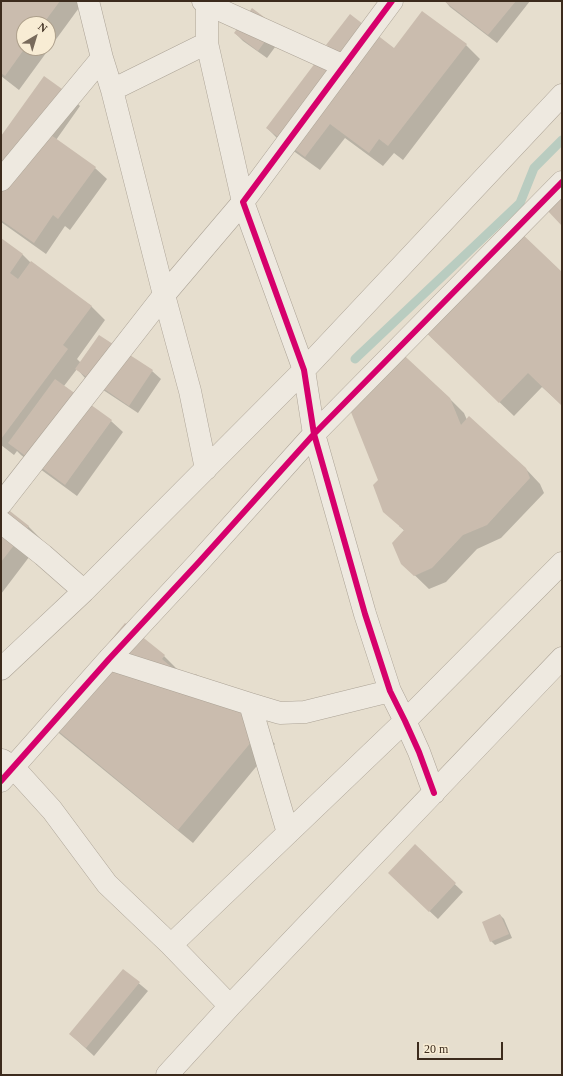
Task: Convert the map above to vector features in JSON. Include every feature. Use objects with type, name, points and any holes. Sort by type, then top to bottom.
[{"type":"street","points":[[88,1],[190,391],[206,469]]},
{"type":"street","points":[[1,504],[164,295],[244,202],[392,1]]},
{"type":"street","points":[[344,66],[206,2],[207,43],[244,202],[304,370],[314,434],[365,614],[390,691],[419,752],[434,793]]},
{"type":"street","points":[[112,90],[207,43]]},
{"type":"street","points":[[1,180],[102,58]]},
{"type":"street","points":[[1,669],[84,591],[304,370],[562,95]]},
{"type":"street","points":[[230,1006],[171,945],[107,884],[52,810],[5,769],[199,562],[314,434],[562,182]]},
{"type":"street","points":[[1,522],[44,555],[84,591]]},
{"type":"street","points":[[171,945],[405,721],[562,563]]},
{"type":"street","points":[[167,1075],[230,1006],[562,658]]},
{"type":"street","points":[[109,659],[250,704],[280,712],[305,712],[390,691]]},
{"type":"street","points":[[250,704],[288,833]]},
{"type":"building","points":[[1,1],[60,1],[49,16],[16,16],[16,56],[19,56],[5,76],[1,73]]},
{"type":"building","points":[[444,1],[516,1],[488,35]]},
{"type":"building","points":[[252,8],[276,26],[258,51],[234,33]]},
{"type":"building","points":[[422,11],[467,44],[388,146],[379,139],[369,153],[330,124],[305,157],[266,128],[328,46],[326,45],[350,14],[394,48]]},
{"type":"building","points":[[44,76],[69,94],[44,130],[96,167],[58,219],[53,215],[34,243],[1,220],[1,136]]},
{"type":"building","points":[[562,194],[562,226],[546,209]]},
{"type":"building","points":[[518,230],[562,272],[562,406],[528,373],[499,403],[416,323]]},
{"type":"building","points":[[1,238],[23,254],[10,273],[18,279],[31,261],[92,306],[63,345],[68,349],[1,439]]},
{"type":"building","points":[[99,335],[153,370],[129,406],[75,369]]},
{"type":"building","points":[[394,346],[450,398],[461,425],[469,416],[526,468],[530,478],[487,525],[463,535],[432,568],[414,576],[401,564],[392,543],[404,530],[383,512],[373,485],[378,480],[343,392]]},
{"type":"building","points":[[55,379],[112,420],[65,485],[8,443]]},
{"type":"building","points":[[1,504],[29,526],[1,562]]},
{"type":"building","points":[[125,623],[165,655],[162,659],[189,682],[196,674],[262,729],[178,830],[45,720]]},
{"type":"building","points":[[415,844],[456,883],[429,912],[388,873]]},
{"type":"building","points":[[500,914],[509,934],[490,942],[482,922]]},
{"type":"building","points":[[123,969],[140,982],[86,1048],[69,1034]]},
{"type":"waterway","points":[[355,359],[520,203],[534,168],[562,140]]},
{"type":"cycle path","points":[[392,1],[243,202],[304,370],[314,434],[365,614],[390,691],[419,752],[434,793]]},
{"type":"cycle path","points":[[1,781],[109,659],[314,434],[562,182]]}]
